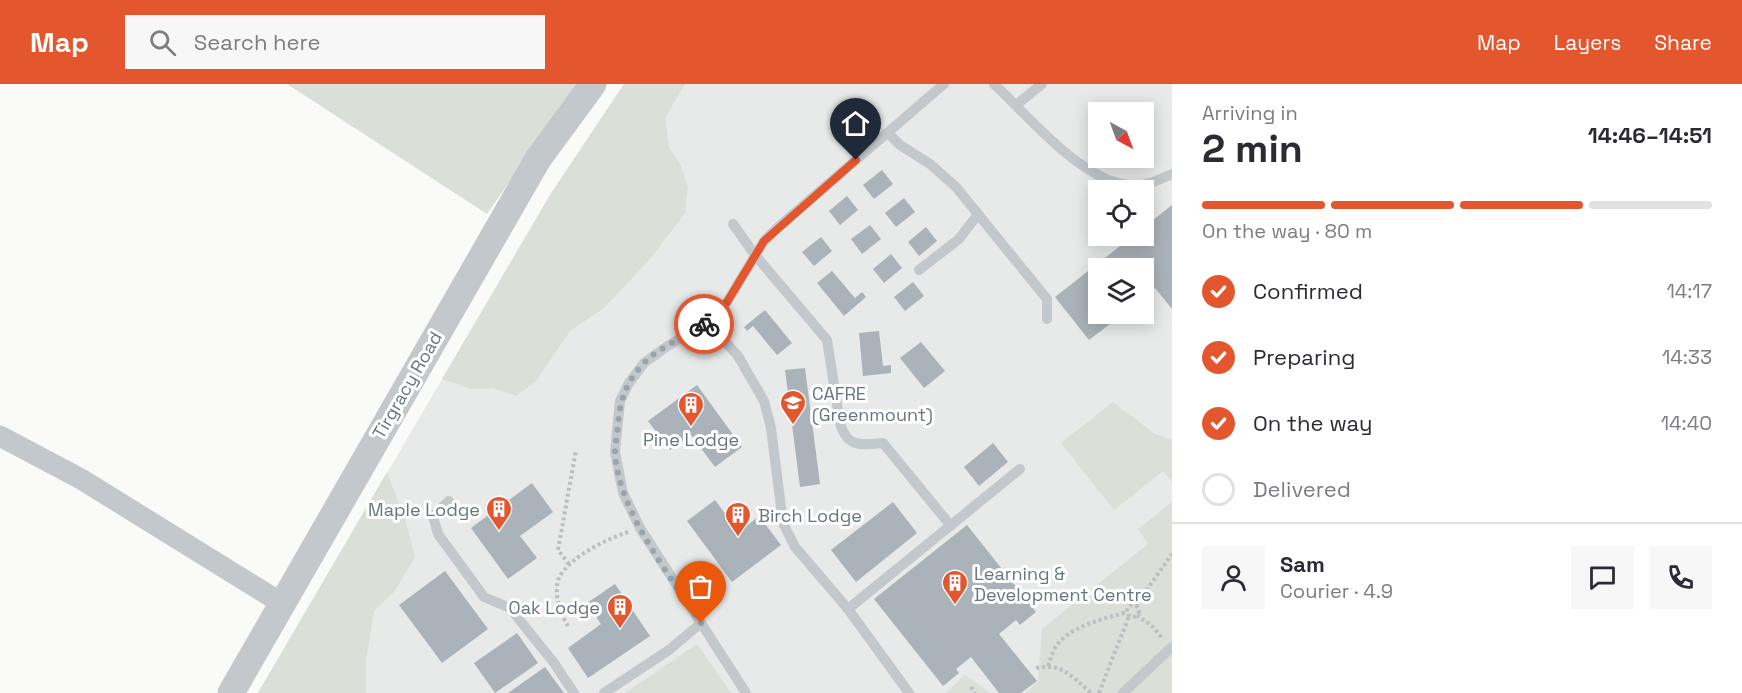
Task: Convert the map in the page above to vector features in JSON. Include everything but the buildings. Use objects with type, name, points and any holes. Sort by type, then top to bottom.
[{"type":"street","name":"Tirgracy Road","points":[[231,693],[532,169],[593,84]]},
{"type":"street","points":[[0,436],[81,479],[283,604]]},
{"type":"lane","points":[[746,693],[640,528],[623,493],[615,452],[620,401],[629,383],[644,363],[708,322],[727,302],[764,241],[777,228],[944,84]]},
{"type":"lane","points":[[994,84],[1077,163],[1114,184],[1142,185],[1172,174]]},
{"type":"lane","points":[[1016,105],[1042,84]]},
{"type":"lane","points":[[888,133],[900,145],[946,177],[978,214],[1047,299],[1047,319]]},
{"type":"lane","points":[[919,270],[959,239],[978,214]]},
{"type":"lane","points":[[733,224],[755,255],[827,340],[840,423],[844,434],[854,443],[883,443],[951,526]]},
{"type":"lane","points":[[708,322],[738,356],[764,401],[771,428],[783,523],[795,547],[848,609],[909,693]]},
{"type":"lane","points":[[848,609],[1020,469]]},
{"type":"lane","points":[[449,501],[433,516],[438,534],[484,597],[510,608],[554,663],[574,693]]},
{"type":"lane","points":[[604,693],[669,650],[701,623]]},
{"type":"lane","points":[[1123,693],[1172,647]]},
{"type":"path","points":[[569,564],[558,550],[576,450]]},
{"type":"path","points":[[568,626],[561,615],[557,589],[559,578],[569,564],[611,538],[640,528]]},
{"type":"path","points":[[1099,693],[1128,614],[1128,606],[1136,605],[1172,554]]},
{"type":"path","points":[[1136,605],[1139,610],[1137,615]]},
{"type":"path","points":[[1048,666],[1056,646],[1072,633],[1090,623],[1128,614],[1132,617],[1137,615]]},
{"type":"path","points":[[1137,615],[1153,627],[1172,647]]},
{"type":"path","points":[[1036,668],[1059,667],[1091,693]]},
{"type":"path","points":[[971,687],[975,693]]},
{"type":"shaded area","points":[[287,84],[577,84],[487,214]]},
{"type":"shaded area","name":"CAFRE (Greenmount)","points":[[624,84],[1172,84],[1172,693],[258,693],[550,195]]},
{"type":"shaded area","points":[[624,84],[685,84],[665,118],[669,147],[681,166],[688,187],[685,213],[650,259],[604,308],[570,331],[536,381],[516,396],[493,388],[472,389],[442,379],[550,195]]},
{"type":"shaded area","points":[[1113,402],[1155,434],[1172,440],[1172,482],[1163,471],[1114,510],[1061,443]]},
{"type":"shaded area","points":[[387,472],[406,523],[415,557],[394,592],[374,611],[366,659],[366,693],[258,693]]},
{"type":"shaded area","points":[[1172,502],[1172,693],[1025,693],[1038,682],[1042,629],[1148,544],[1138,529]]},
{"type":"shaded area","points":[[697,644],[731,693],[625,693]]},
{"type":"shaded area","points":[[965,675],[990,693],[946,693]]},
{"type":"way so far","points":[[701,623],[640,528],[623,493],[615,452],[620,401],[629,383],[644,363],[704,324]]},
{"type":"place","name":"CAFRE (Greenmount)","points":[[793,426]]},
{"type":"place","name":"Pine Lodge","points":[[691,428]]},
{"type":"place","name":"Maple Lodge","points":[[499,532]]},
{"type":"place","name":"Birch Lodge","points":[[738,538]]},
{"type":"place","name":"Learning & Development Centre","points":[[955,606]]},
{"type":"place","name":"Oak Lodge","points":[[620,630]]},
{"type":"route","points":[[704,324],[712,319],[727,302],[764,241],[856,160]]}]
